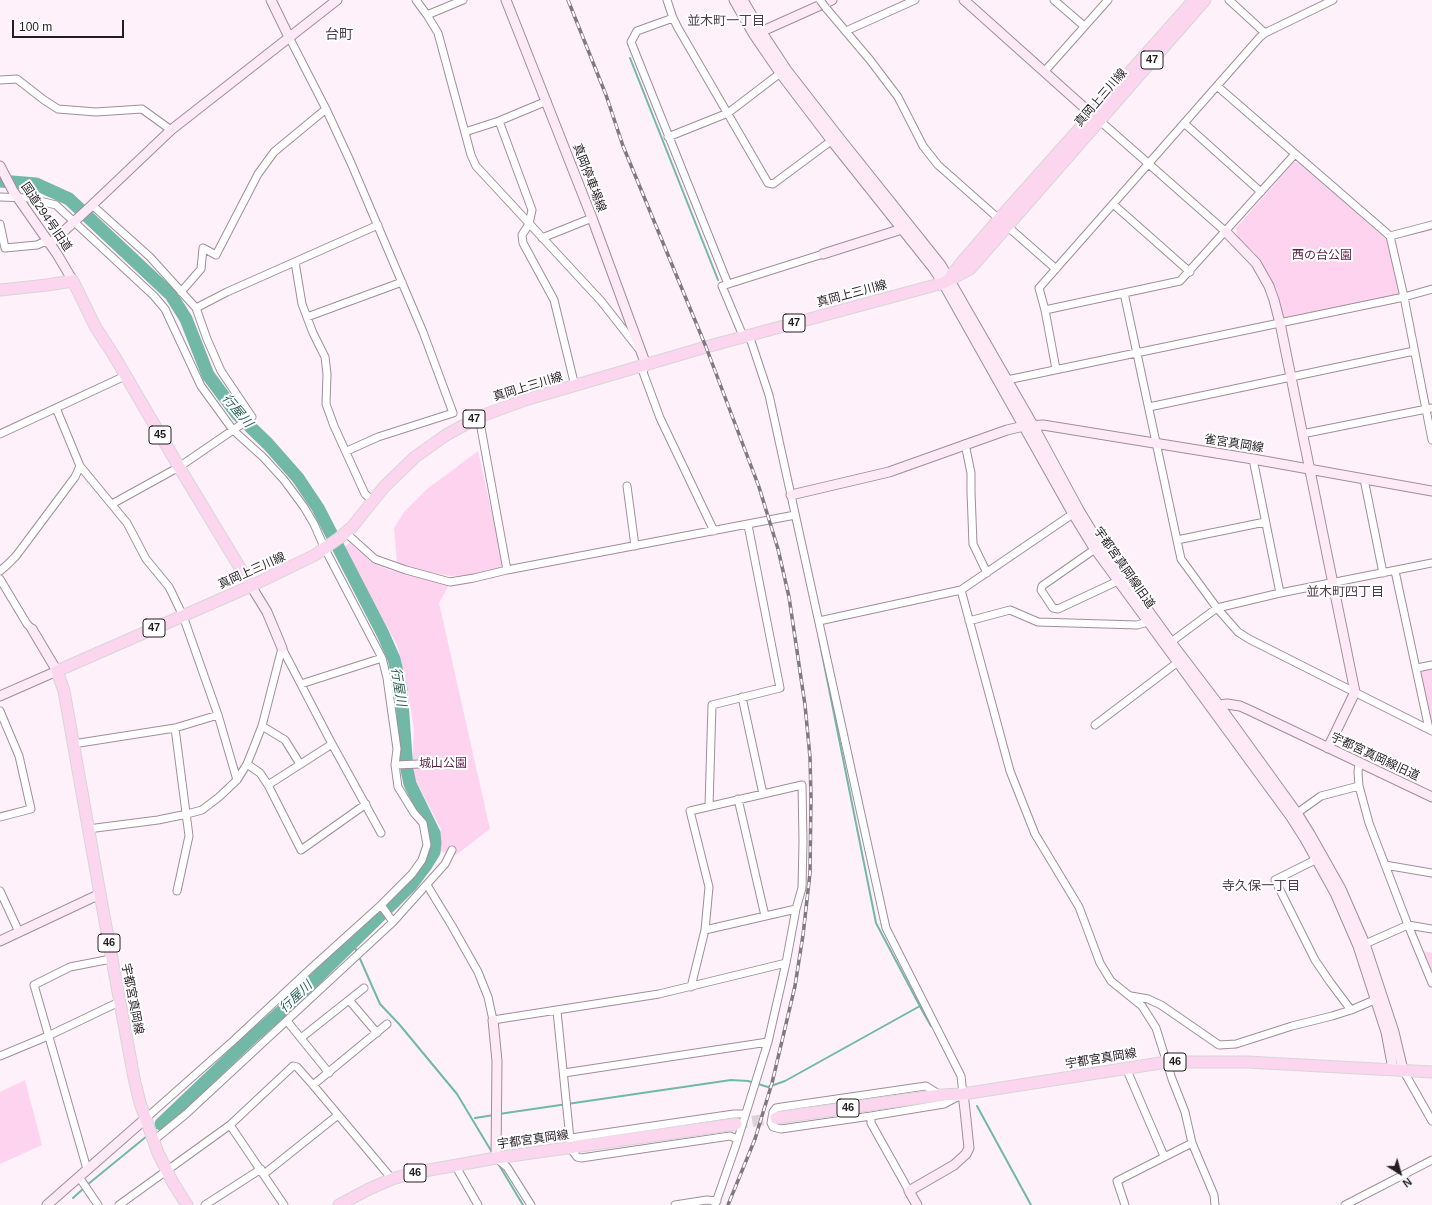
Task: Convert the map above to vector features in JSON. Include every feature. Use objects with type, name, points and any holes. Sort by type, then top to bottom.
[{"type":"main road","name":"真岡上三川線","points":[[1096,117],[1194,0]]},
{"type":"main road","name":"真岡上三川線","points":[[57,672],[251,586],[298,564],[327,547],[342,535],[384,487],[415,457],[446,435],[479,417],[506,406],[646,365],[946,281],[962,262],[1003,222],[1096,117],[1205,0]]},
{"type":"main road","points":[[0,290],[73,281]]},
{"type":"main road","name":"45","points":[[73,281],[96,328],[251,586]]},
{"type":"main road","name":"宇都宮真岡線","points":[[57,672],[63,684],[134,1078],[145,1119],[153,1141],[166,1171],[187,1205]]},
{"type":"main road","name":"宇都宮真岡線","points":[[776,1118],[940,1095],[963,1094],[1167,1062],[1247,1062],[1432,1072]]},
{"type":"main road","name":"宇都宮真岡線","points":[[339,1205],[369,1189],[413,1173],[571,1143],[736,1124]]},
{"type":"street","points":[[271,0],[352,163],[423,332],[453,413],[378,437],[347,451]]},
{"type":"street","points":[[0,224],[5,248],[38,245],[44,242],[50,244],[171,130],[337,0]]},
{"type":"street","points":[[416,0],[438,33],[471,156],[476,166],[601,300],[630,339],[641,351]]},
{"type":"street","points":[[427,15],[463,0]]},
{"type":"street","name":"真岡停車場線","points":[[506,0],[592,218],[646,365]]},
{"type":"street","points":[[667,0],[673,18],[768,183],[774,184],[835,138]]},
{"type":"street","points":[[734,0],[783,71],[835,138],[902,229],[946,281],[969,332],[1028,426]]},
{"type":"street","points":[[743,0],[758,33]]},
{"type":"street","points":[[820,0],[829,4],[846,31],[898,97],[923,146],[938,165],[1056,269]]},
{"type":"street","points":[[846,31],[915,0]]},
{"type":"street","points":[[964,0],[1226,232],[1248,254],[1264,274],[1280,323],[1355,692],[1328,748]]},
{"type":"street","points":[[1054,0],[1084,26]]},
{"type":"street","points":[[1044,72],[1108,0]]},
{"type":"street","points":[[1229,0],[1265,33]]},
{"type":"street","points":[[1056,369],[1045,310],[1039,288],[1148,163],[1265,33],[1333,0]]},
{"type":"street","points":[[758,33],[829,4]]},
{"type":"street","points":[[673,18],[637,30],[632,42],[668,137],[728,284]]},
{"type":"street","points":[[668,137],[728,113],[783,71]]},
{"type":"street","points":[[0,80],[17,79],[58,109],[96,112],[142,109],[171,130]]},
{"type":"street","points":[[1217,86],[1390,236],[1404,297],[1414,351],[1429,408],[1432,440]]},
{"type":"street","points":[[465,132],[500,121],[547,101]]},
{"type":"street","points":[[181,292],[201,269],[203,248],[216,255],[258,174],[274,152],[326,109]]},
{"type":"street","points":[[500,121],[532,210],[529,224],[522,235],[523,243],[554,300],[575,386]]},
{"type":"street","points":[[1184,123],[1262,192]]},
{"type":"street","points":[[835,138],[930,251],[946,281],[1007,380],[1028,426]]},
{"type":"street","points":[[1045,310],[1180,281],[1190,272],[1295,154]]},
{"type":"street","name":"国道294号旧道","points":[[1,168],[15,195],[50,244],[73,281]]},
{"type":"street","points":[[0,197],[15,195],[56,206],[75,221],[154,296],[165,309],[201,386],[234,430],[263,457],[293,491],[327,547],[382,658],[387,678],[397,748],[395,765],[398,787],[414,813],[423,823],[427,845],[422,860],[412,874],[381,905],[173,1096],[47,1205]]},
{"type":"street","points":[[1113,204],[1190,272]]},
{"type":"street","points":[[91,206],[150,257],[196,308],[207,339],[222,371],[252,417],[179,467],[112,504]]},
{"type":"street","points":[[542,238],[592,218]]},
{"type":"street","points":[[196,308],[227,292],[378,225]]},
{"type":"street","points":[[1390,236],[1432,225]]},
{"type":"street","points":[[902,229],[793,262],[722,286],[746,336],[769,395],[886,928],[961,1076],[968,1148],[966,1154],[954,1165],[909,1191]]},
{"type":"street","points":[[295,262],[302,304],[325,357],[327,374],[326,404],[334,426],[347,451],[365,494],[373,501]]},
{"type":"street","points":[[307,317],[402,282]]},
{"type":"street","points":[[1007,380],[1404,297],[1432,289]]},
{"type":"street","points":[[1124,293],[1181,559],[1217,608],[1238,632],[1249,639],[1431,730]]},
{"type":"street","points":[[1149,407],[1414,351]]},
{"type":"street","points":[[646,365],[643,372],[660,418],[714,531]]},
{"type":"street","points":[[0,434],[125,376]]},
{"type":"street","points":[[56,408],[80,466],[127,523],[146,559],[169,587],[183,616],[218,715],[237,780]]},
{"type":"street","points":[[1302,434],[1429,408]]},
{"type":"street","points":[[479,417],[508,570]]},
{"type":"street","name":"雀宮真岡線","points":[[791,495],[889,472],[1007,430],[1028,426],[1053,426],[1432,491]]},
{"type":"street","name":"宇都宮真岡線旧道","points":[[1028,426],[1095,549],[1178,662],[1216,708]]},
{"type":"street","points":[[965,444],[971,473],[973,544],[987,573]]},
{"type":"street","points":[[1252,459],[1280,593]]},
{"type":"street","points":[[0,571],[16,556],[75,477],[80,466]]},
{"type":"street","points":[[1364,479],[1382,573]]},
{"type":"street","points":[[627,486],[635,546]]},
{"type":"street","points":[[819,621],[961,590],[1076,512]]},
{"type":"street","name":"宇都宮真岡線旧道","points":[[1076,512],[1216,708]]},
{"type":"street","points":[[342,535],[374,560],[450,582],[795,515]]},
{"type":"street","points":[[1177,540],[1265,522]]},
{"type":"street","points":[[709,806],[712,705],[780,688],[748,525]]},
{"type":"street","points":[[1095,549],[1042,586],[1041,590],[1053,608],[1058,609],[1118,581]]},
{"type":"street","points":[[1170,642],[1217,608],[1280,593],[1432,563]]},
{"type":"street","points":[[1395,571],[1431,730]]},
{"type":"street","points":[[0,579],[57,672],[0,696]]},
{"type":"street","points":[[251,586],[267,612],[282,648],[332,744],[381,833]]},
{"type":"street","points":[[961,590],[1010,771],[1035,834],[1079,908],[1100,963],[1111,981],[1142,1006],[1156,1028],[1172,1079],[1185,1112],[1192,1143],[1214,1195],[1215,1205]]},
{"type":"street","points":[[969,621],[1010,610],[1038,622],[1137,625],[1148,622]]},
{"type":"street","points":[[88,829],[158,820],[187,814],[202,810],[219,797],[237,780],[246,764],[262,726],[282,648]]},
{"type":"street","points":[[301,684],[382,658]]},
{"type":"street","points":[[1095,724],[1178,662]]},
{"type":"street","points":[[1417,668],[1432,665]]},
{"type":"street","points":[[742,697],[763,794]]},
{"type":"street","name":"宇都宮真岡線旧道","points":[[1216,708],[1227,704],[1240,706],[1432,797]]},
{"type":"street","points":[[1216,708],[1323,856],[1341,889],[1365,944],[1386,1032],[1398,1070],[1432,1121]]},
{"type":"street","points":[[0,711],[19,756],[31,808],[0,817]]},
{"type":"street","points":[[73,744],[175,728],[218,715]]},
{"type":"street","points":[[262,726],[285,740],[300,764]]},
{"type":"street","points":[[175,728],[189,836],[177,892]]},
{"type":"street","points":[[268,784],[332,744]]},
{"type":"street","points":[[1359,763],[1359,786],[1369,823],[1432,983]]},
{"type":"street","points":[[246,764],[260,773],[268,784],[301,850],[366,804]]},
{"type":"street","points":[[395,765],[420,764]]},
{"type":"street","points":[[675,1205],[707,1200],[716,1203],[738,1139],[744,1114],[768,1042],[802,888],[804,841],[802,785],[690,811],[709,887],[705,930],[691,987]]},
{"type":"street","points":[[1294,815],[1321,796],[1359,786]]},
{"type":"street","points":[[738,799],[765,916]]},
{"type":"street","points":[[1294,815],[1349,924],[1379,998]]},
{"type":"street","points":[[153,1141],[186,1114],[393,922],[445,864],[452,850]]},
{"type":"street","points":[[1316,859],[1275,880],[1315,960],[1352,1010]]},
{"type":"street","points":[[1385,865],[1432,873]]},
{"type":"street","points":[[427,885],[478,972],[488,997],[493,1020],[497,1061],[496,1158],[507,1167],[531,1205]]},
{"type":"street","points":[[0,891],[20,932]]},
{"type":"street","points":[[0,941],[100,894]]},
{"type":"street","points":[[381,905],[393,922]]},
{"type":"street","points":[[705,930],[796,910]]},
{"type":"street","points":[[1365,944],[1408,925],[1432,929]]},
{"type":"street","points":[[87,1169],[34,985],[70,967],[112,959]]},
{"type":"street","points":[[493,1020],[659,994],[786,963]]},
{"type":"street","points":[[301,1038],[364,988]]},
{"type":"street","points":[[1131,996],[1148,999],[1161,1005],[1219,1045],[1236,1044],[1352,1010],[1379,998]]},
{"type":"street","points":[[349,1000],[377,1033]]},
{"type":"street","points":[[0,1056],[48,1036],[120,1002]]},
{"type":"street","points":[[557,1011],[571,1143],[577,1157],[581,1158],[730,1136],[738,1139]]},
{"type":"street","points":[[287,1021],[329,1073]]},
{"type":"street","points":[[313,1085],[387,1024]]},
{"type":"street","points":[[564,1073],[768,1042]]},
{"type":"street","points":[[119,1205],[230,1125],[293,1066],[297,1067],[313,1085],[392,1180]]},
{"type":"street","points":[[1126,1068],[1164,1156]]},
{"type":"street","points":[[940,1095],[926,1086],[776,1108],[773,1112],[771,1124],[773,1127],[781,1129],[870,1116],[944,1104],[963,1094]]},
{"type":"street","points":[[571,1143],[734,1114],[744,1114]]},
{"type":"street","points":[[205,1205],[262,1172],[338,1115]]},
{"type":"street","points":[[870,1116],[871,1124],[918,1205]]},
{"type":"street","points":[[230,1125],[284,1205]]},
{"type":"street","points":[[1125,1205],[1117,1181],[1192,1143]]},
{"type":"street","points":[[1344,1205],[1432,1160]]},
{"type":"street","points":[[455,1165],[478,1205]]},
{"type":"street","points":[[79,1177],[98,1205]]},
{"type":"green space","name":"西の台公園","points":[[1294,162],[1301,163],[1388,241],[1399,291],[1396,296],[1285,321],[1277,290],[1254,252],[1237,237],[1236,228]]},
{"type":"green space","points":[[478,451],[503,563],[500,569],[473,575],[451,576],[397,564],[394,528],[404,512],[427,489]]},
{"type":"green space","name":"城山公園","points":[[350,543],[371,562],[390,570],[449,585],[439,603],[490,829],[456,855],[436,850],[441,829],[417,783],[412,770],[414,730],[407,685],[397,645],[343,548]]},
{"type":"green space","points":[[1432,665],[1432,731],[1417,668]]},
{"type":"green space","points":[[1418,950],[1432,953],[1432,983]]},
{"type":"green space","points":[[25,1080],[42,1145],[0,1164],[0,1092]]},
{"type":"waterway","points":[[630,58],[718,280]]},
{"type":"waterway","name":"行屋川","points":[[0,181],[36,184],[69,199],[171,295],[186,319],[208,375],[237,414],[268,444],[298,478],[318,508],[383,634],[394,659],[401,689],[407,770],[410,784],[434,833],[434,852],[411,885],[293,1001],[247,1042],[161,1124]]},
{"type":"waterway","points":[[819,639],[876,923],[931,1026]]},
{"type":"waterway","points":[[353,943],[380,1004],[399,1024],[457,1094],[493,1154]]},
{"type":"waterway","points":[[499,1114],[731,1080],[748,1081],[768,1087],[785,1081],[920,1006]]},
{"type":"waterway","points":[[977,1106],[1031,1205]]},
{"type":"waterway","points":[[475,1118],[494,1115]]},
{"type":"waterway","name":"行屋川","points":[[154,1130],[161,1124]]},
{"type":"waterway","name":"行屋川","points":[[87,1185],[147,1136]]},
{"type":"waterway","points":[[499,1165],[523,1205]]},
{"type":"waterway","name":"行屋川","points":[[73,1198],[84,1188]]},
{"type":"tunnel","points":[[736,1124],[776,1118]]},
{"type":"railway","points":[[568,0],[606,95],[623,146],[706,347],[759,487],[778,549],[789,597],[805,705],[810,757],[811,798],[810,873],[803,935],[795,986],[772,1083],[755,1139],[728,1205]]},
{"type":"district","name":"並木町一丁目","points":[[726,21]]},
{"type":"district","name":"台町","points":[[339,35]]},
{"type":"district","name":"並木町四丁目","points":[[1345,592]]},
{"type":"district","name":"寺久保一丁目","points":[[1261,886]]}]
